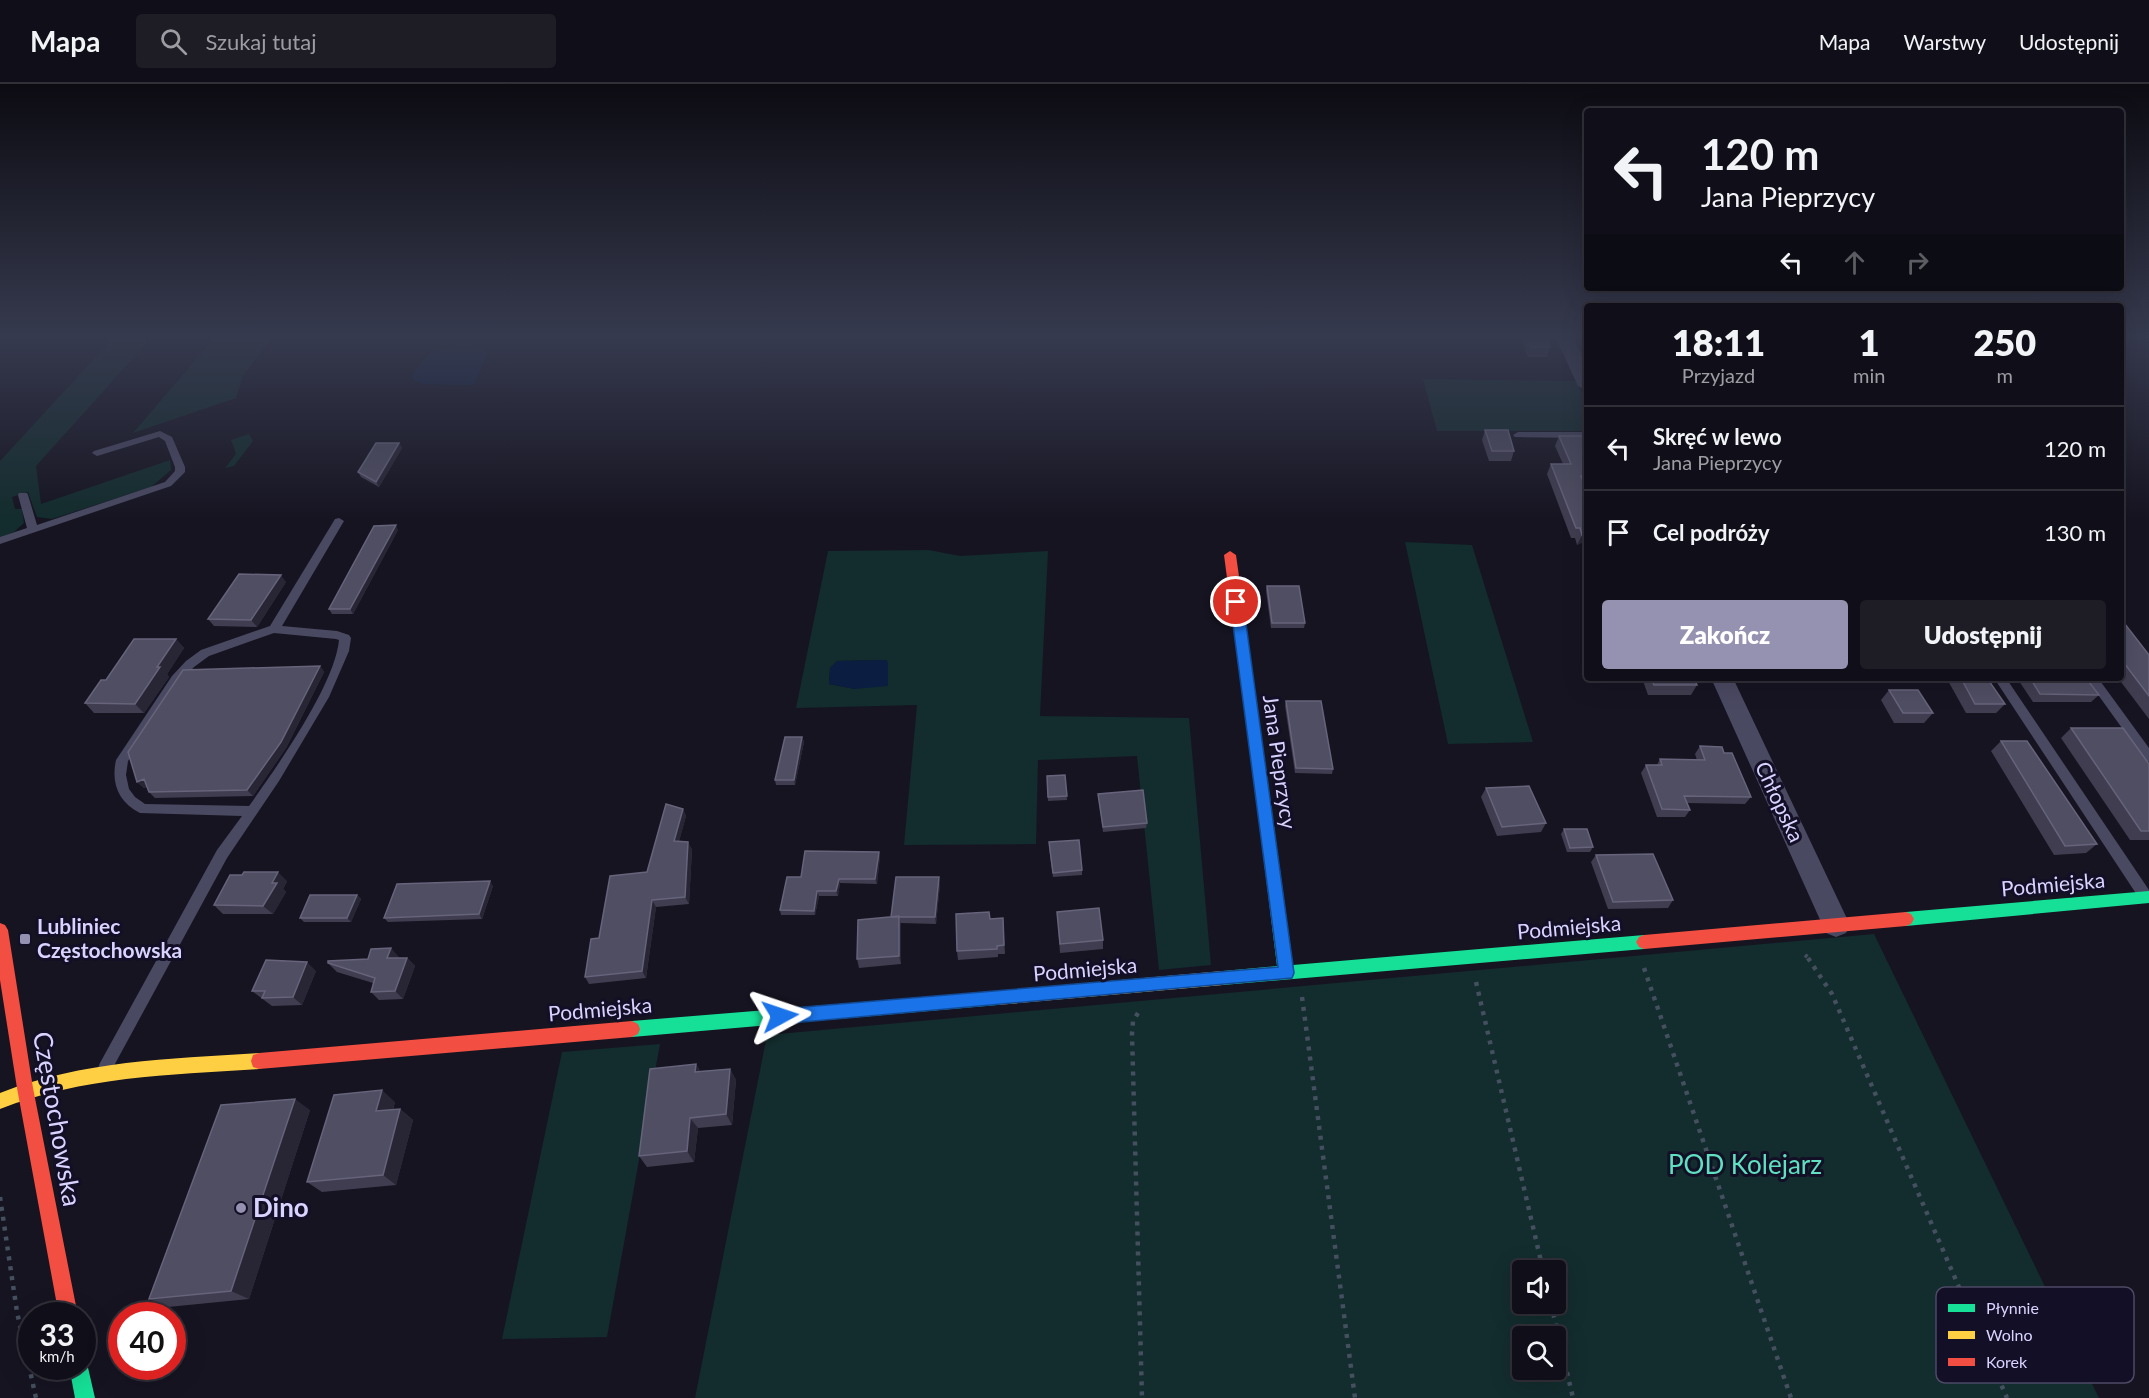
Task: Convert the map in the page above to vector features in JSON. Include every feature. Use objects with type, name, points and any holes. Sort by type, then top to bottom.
[{"type":"street","name":"Jana Pieprzycy","points":[[1230,555],[1287,973]]},
{"type":"street","name":"Chłopska","points":[[1723,681],[1836,925]]},
{"type":"street","name":"Podmiejska","points":[[0,1101],[25,1088],[61,1079],[102,1074],[1470,958],[2148,897]]},
{"type":"street","name":"Częstochowska","points":[[0,930],[25,1088],[66,1302]]},
{"type":"street","points":[[82,1380],[85,1398]]},
{"type":"lane","points":[[0,541],[168,484],[180,472],[169,439],[160,434],[97,453]]},
{"type":"lane","points":[[1518,435],[1584,435]]},
{"type":"lane","points":[[23,495],[33,530]]},
{"type":"lane","points":[[274,629],[339,521]]},
{"type":"lane","points":[[102,1074],[222,854],[276,778],[339,667],[347,645],[345,638],[337,635],[274,629],[222,646],[190,663],[176,679],[122,760],[119,771],[125,798],[144,809],[252,811]]},
{"type":"lane","points":[[2002,681],[2148,897]]},
{"type":"lane","points":[[2094,681],[2149,757]]},
{"type":"path","points":[[1799,954],[1815,963],[1832,994],[1959,1287]]},
{"type":"path","points":[[1470,958],[1541,1260]]},
{"type":"path","points":[[1654,963],[1643,964],[1791,1398]]},
{"type":"path","points":[[1290,997],[1302,996],[1355,1398]]},
{"type":"path","points":[[1142,1398],[1132,1034],[1133,1021],[1137,1013],[1144,1010]]},
{"type":"path","points":[[0,1197],[17,1312],[36,1398]]},
{"type":"path","points":[[1553,1314],[1573,1398]]},
{"type":"path","points":[[2001,1383],[2007,1398]]},
{"type":"green space","points":[[59,397],[98,397],[36,466],[41,504],[170,460],[171,470],[151,487],[52,519],[37,517],[28,492],[12,497],[15,509],[22,509],[24,523],[14,532],[0,538],[0,461]]},
{"type":"green space","points":[[164,397],[236,397],[236,398],[133,433]]},
{"type":"green space","points":[[1428,397],[1584,398],[1584,431],[1437,431]]},
{"type":"green space","points":[[249,434],[253,441],[234,466],[225,468],[236,454],[231,440]]},
{"type":"green space","points":[[1405,542],[1472,545],[1533,742],[1448,744]]},
{"type":"green space","points":[[929,550],[960,556],[1048,551],[1040,716],[1189,718],[1211,965],[1159,970],[1137,756],[1038,760],[1036,844],[904,845],[917,705],[796,708],[828,551]],"holes":[[[887,660],[855,689],[829,684],[830,668],[837,661]]]},
{"type":"green space","name":"POD Kolejarz","points":[[1874,934],[2045,1287],[1936,1287],[1936,1383],[2092,1383],[2099,1398],[695,1398],[767,1035]]},
{"type":"green space","points":[[660,1044],[607,1337],[502,1339],[562,1052]]},
{"type":"water","points":[[886,660],[888,662],[888,686],[855,689],[829,684],[830,668],[837,661]]},
{"type":"building","points":[[1485,430],[1508,430],[1514,451],[1492,451]]},
{"type":"building","points":[[1559,436],[1583,436],[1584,476],[1581,476],[1584,483],[1584,534],[1582,535],[1580,528],[1576,528],[1551,464],[1571,464]]},
{"type":"building","points":[[376,443],[399,443],[376,482],[358,472]]},
{"type":"building","points":[[396,525],[350,609],[329,609],[374,526]]},
{"type":"building","points":[[239,574],[281,575],[251,620],[208,619]]},
{"type":"building","points":[[1267,586],[1299,586],[1305,623],[1272,623]]},
{"type":"building","points":[[2124,623],[2149,655],[2149,696],[2124,663]]},
{"type":"building","points":[[134,639],[176,639],[135,704],[85,703],[101,680],[106,680]]},
{"type":"building","points":[[320,666],[281,742],[247,790],[149,792],[144,779],[137,782],[128,752],[183,670]]},
{"type":"building","points":[[1652,681],[1695,681],[1697,685],[1654,685]]},
{"type":"building","points":[[1963,681],[1989,681],[2005,704],[1975,704]]},
{"type":"building","points":[[2032,681],[2088,681],[2099,695],[2040,694]]},
{"type":"building","points":[[1889,690],[1918,690],[1933,713],[1903,713]]},
{"type":"building","points":[[1286,701],[1321,701],[1333,769],[1296,768]]},
{"type":"building","points":[[2071,728],[2123,728],[2149,764],[2149,831],[2141,831]]},
{"type":"building","points":[[785,737],[802,737],[794,780],[775,780]]},
{"type":"building","points":[[2001,741],[2027,741],[2097,844],[2065,846]]},
{"type":"building","points":[[1700,746],[1722,747],[1724,753],[1732,753],[1751,797],[1684,796],[1690,810],[1662,809],[1646,765],[1662,765],[1660,759],[1705,760]]},
{"type":"building","points":[[1065,775],[1067,796],[1048,797],[1047,776]]},
{"type":"building","points":[[1529,786],[1546,823],[1502,827],[1486,788]]},
{"type":"building","points":[[1143,790],[1147,823],[1103,827],[1098,794]]},
{"type":"building","points":[[666,804],[683,809],[674,841],[688,842],[685,897],[652,900],[642,971],[585,977],[591,939],[599,938],[610,876],[647,872]]},
{"type":"building","points":[[1564,829],[1587,829],[1593,847],[1570,848]]},
{"type":"building","points":[[1079,840],[1082,870],[1053,873],[1049,842]]},
{"type":"building","points":[[805,851],[879,852],[875,879],[839,879],[836,891],[817,891],[814,911],[780,910],[787,877],[801,877]]},
{"type":"building","points":[[1653,854],[1673,900],[1613,902],[1596,855]]},
{"type":"building","points":[[244,872],[278,872],[272,883],[277,883],[263,906],[214,905],[230,875],[242,875]]},
{"type":"building","points":[[896,877],[939,877],[935,917],[891,917]]},
{"type":"building","points":[[490,881],[479,914],[384,918],[397,884]]},
{"type":"building","points":[[310,895],[357,895],[347,918],[300,918]]},
{"type":"building","points":[[1099,908],[1103,940],[1060,944],[1057,912]]},
{"type":"building","points":[[989,912],[990,919],[1003,918],[1004,945],[997,946],[997,949],[957,951],[956,914]]},
{"type":"building","points":[[899,916],[899,956],[857,959],[858,920]]},
{"type":"building","points":[[391,948],[387,958],[407,958],[395,991],[371,992],[375,978],[328,963],[328,961],[368,959],[371,949]]},
{"type":"building","points":[[266,960],[307,962],[293,997],[262,998],[265,991],[252,991]]},
{"type":"building","points":[[696,1064],[695,1072],[730,1069],[726,1114],[690,1118],[687,1151],[639,1156],[650,1069]]},
{"type":"building","points":[[382,1090],[376,1111],[400,1109],[383,1175],[307,1182],[334,1095]]},
{"type":"building","name":"Dino","points":[[295,1099],[231,1291],[149,1299],[221,1105]]},
{"type":"traffic: fast","points":[[1264,805],[1286,973]]},
{"type":"traffic: fast","points":[[1906,919],[2149,897]]},
{"type":"traffic: fast","points":[[1223,978],[1644,942]]},
{"type":"traffic: fast","points":[[632,1029],[997,998]]},
{"type":"traffic: fast","points":[[82,1380],[85,1398]]},
{"type":"traffic: slow","points":[[997,998],[1223,978]]},
{"type":"traffic: slow","points":[[0,1101],[29,1089],[93,1074],[259,1061]]},
{"type":"traffic: jam","points":[[1230,555],[1264,805]]},
{"type":"traffic: jam","points":[[1644,942],[1906,919]]},
{"type":"traffic: jam","points":[[0,930],[25,1088],[66,1302]]},
{"type":"traffic: jam","points":[[259,1061],[632,1029]]},
{"type":"place","name":"Lubliniec Częstochowska","points":[[25,939]]},
{"type":"place","name":"Dino","points":[[241,1208]]},
{"type":"route","points":[[780,1016],[1287,973],[1236,602]]}]
